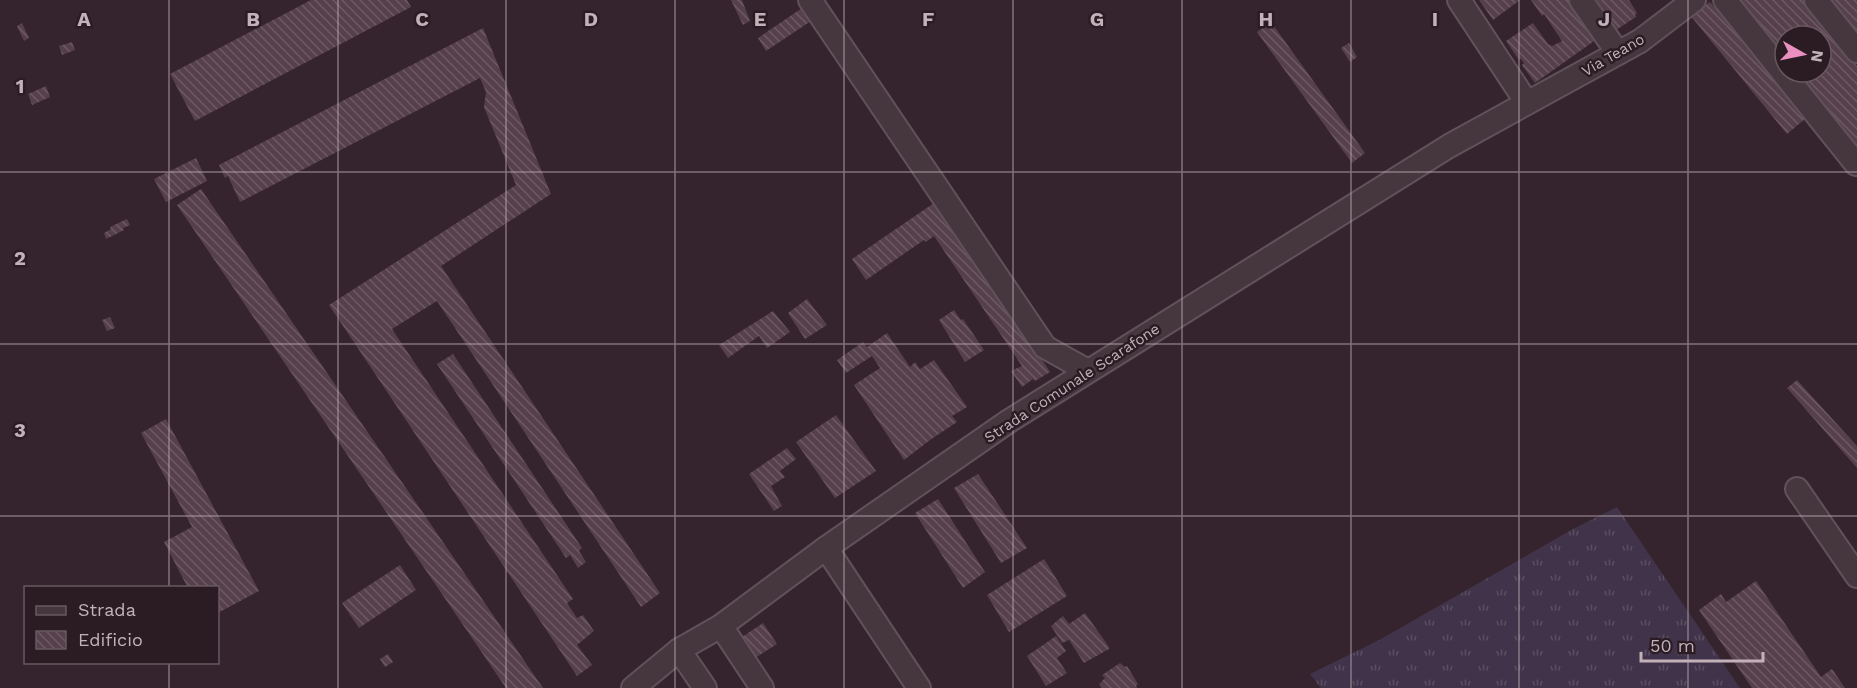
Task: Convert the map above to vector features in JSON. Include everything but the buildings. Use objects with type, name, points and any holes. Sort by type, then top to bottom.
[{"type":"street","points":[[810,0],[1045,347],[1088,371]]},
{"type":"street","points":[[1459,0],[1527,103]]},
{"type":"street","points":[[1581,0],[1617,53]]},
{"type":"street","name":"Via Teano","points":[[1527,103],[1640,41],[1670,7],[1694,0]]},
{"type":"street","points":[[1725,0],[1856,164]]},
{"type":"street","points":[[1816,0],[1857,51]]},
{"type":"street","name":"Strada Comunale Scarafone","points":[[633,688],[679,650],[721,626],[826,548],[1009,421],[1449,146],[1527,103]]},
{"type":"street","points":[[1797,489],[1827,548],[1857,576]]},
{"type":"street","points":[[826,548],[919,688]]},
{"type":"street","points":[[721,626],[762,688]]},
{"type":"street","points":[[679,650],[705,688]]},
{"type":"green space","points":[[1617,507],[1740,688],[1321,688],[1310,674],[1381,639],[1573,529]]}]
